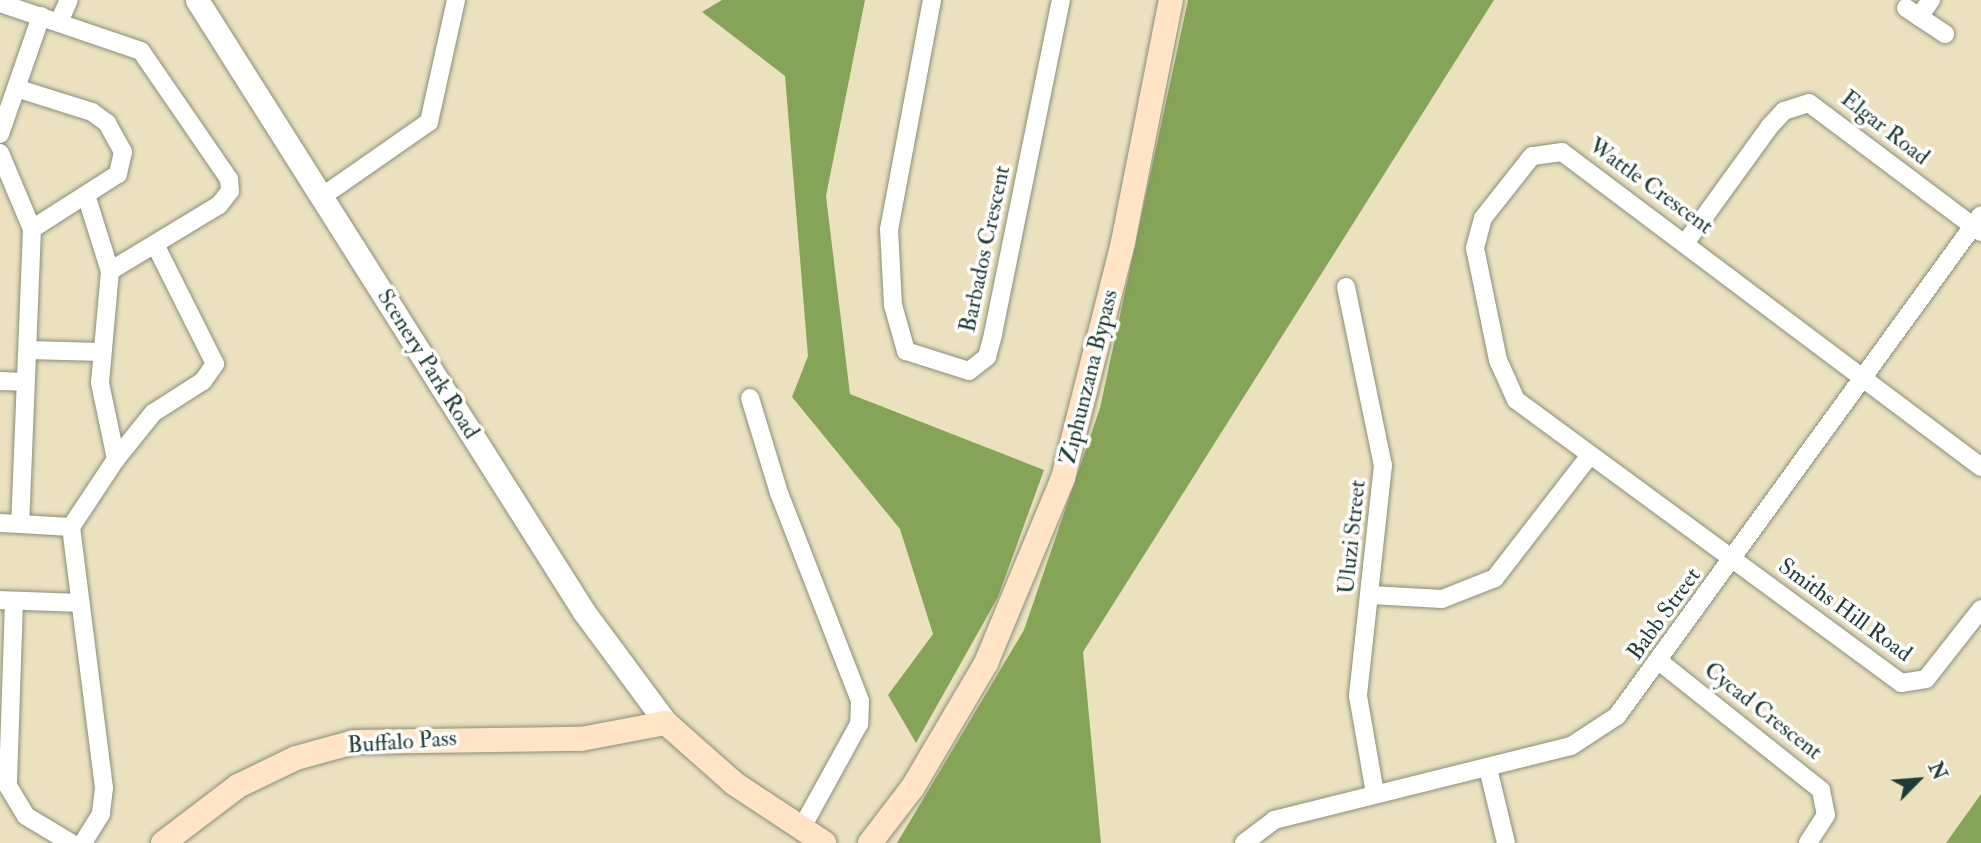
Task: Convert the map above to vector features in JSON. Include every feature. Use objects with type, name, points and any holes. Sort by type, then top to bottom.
[{"type":"main road","name":"Ziphunzana Bypass","points":[[907,783],[986,663],[1063,478],[1123,242],[1171,0]]},
{"type":"main road","points":[[666,723],[735,784],[824,843]]},
{"type":"main road","name":"Buffalo Pass","points":[[163,843],[238,786],[296,758],[354,742],[581,740],[666,723]]},
{"type":"main road","points":[[850,843],[907,783]]},
{"type":"main road","points":[[870,843],[907,783]]},
{"type":"street","points":[[59,22],[69,0]]},
{"type":"street","points":[[320,198],[429,122],[456,0]]},
{"type":"street","name":"Barbados Crescent","points":[[932,0],[890,229],[893,305],[906,351],[968,371],[986,357],[993,334],[1061,0]]},
{"type":"street","points":[[1931,0],[1912,12],[1945,34]]},
{"type":"street","points":[[0,3],[141,51],[229,179],[226,199],[110,271]]},
{"type":"street","name":"Scenery Park Road","points":[[205,4],[320,198],[584,612],[666,723]]},
{"type":"street","points":[[0,134],[19,89],[41,16]]},
{"type":"street","points":[[19,89],[92,112],[117,137],[122,165],[86,195],[32,229]]},
{"type":"street","name":"Elgar Road","points":[[1686,242],[1770,126],[1784,111],[1809,103],[1978,224]]},
{"type":"street","name":"Wattle Crescent","points":[[1734,560],[1516,400],[1505,385],[1475,248],[1479,226],[1516,170],[1548,150],[1579,162],[1981,467]]},
{"type":"street","points":[[0,153],[32,229],[20,524]]},
{"type":"street","points":[[86,195],[110,271],[102,352],[105,420],[116,459]]},
{"type":"street","name":"Babb Street","points":[[1244,843],[1273,820],[1375,793],[1488,768],[1599,732],[1660,662],[1978,224]]},
{"type":"street","points":[[83,843],[101,814],[104,788],[71,527],[116,459],[153,413],[203,381],[215,364],[155,244]]},
{"type":"street","name":"Uluzi Street","points":[[1346,287],[1384,465],[1358,696],[1375,793]]},
{"type":"street","points":[[28,349],[102,352]]},
{"type":"street","points":[[0,381],[25,383]]},
{"type":"street","points":[[750,398],[862,715],[801,829]]},
{"type":"street","points":[[1371,595],[1442,598],[1478,590],[1508,565],[1590,455]]},
{"type":"street","points":[[0,523],[71,527]]},
{"type":"street","name":"Smiths Hill Road","points":[[1734,560],[1901,683],[1926,679],[1981,608]]},
{"type":"street","points":[[71,843],[26,816],[8,786],[7,600],[80,603]]},
{"type":"street","name":"Cycad Crescent","points":[[1660,662],[1821,790],[1826,815],[1808,843]]},
{"type":"street","points":[[1488,768],[1506,843]]},
{"type":"green space","points":[[722,0],[865,0],[826,196],[850,394],[1044,470],[998,597],[916,743],[888,695],[933,634],[900,529],[792,397],[808,356],[785,76],[702,12]]},
{"type":"green space","points":[[1188,0],[1494,0],[1083,652],[1101,843],[897,843],[1024,630],[1100,408]]},
{"type":"green space","points":[[1981,794],[1981,843],[1946,843]]}]
